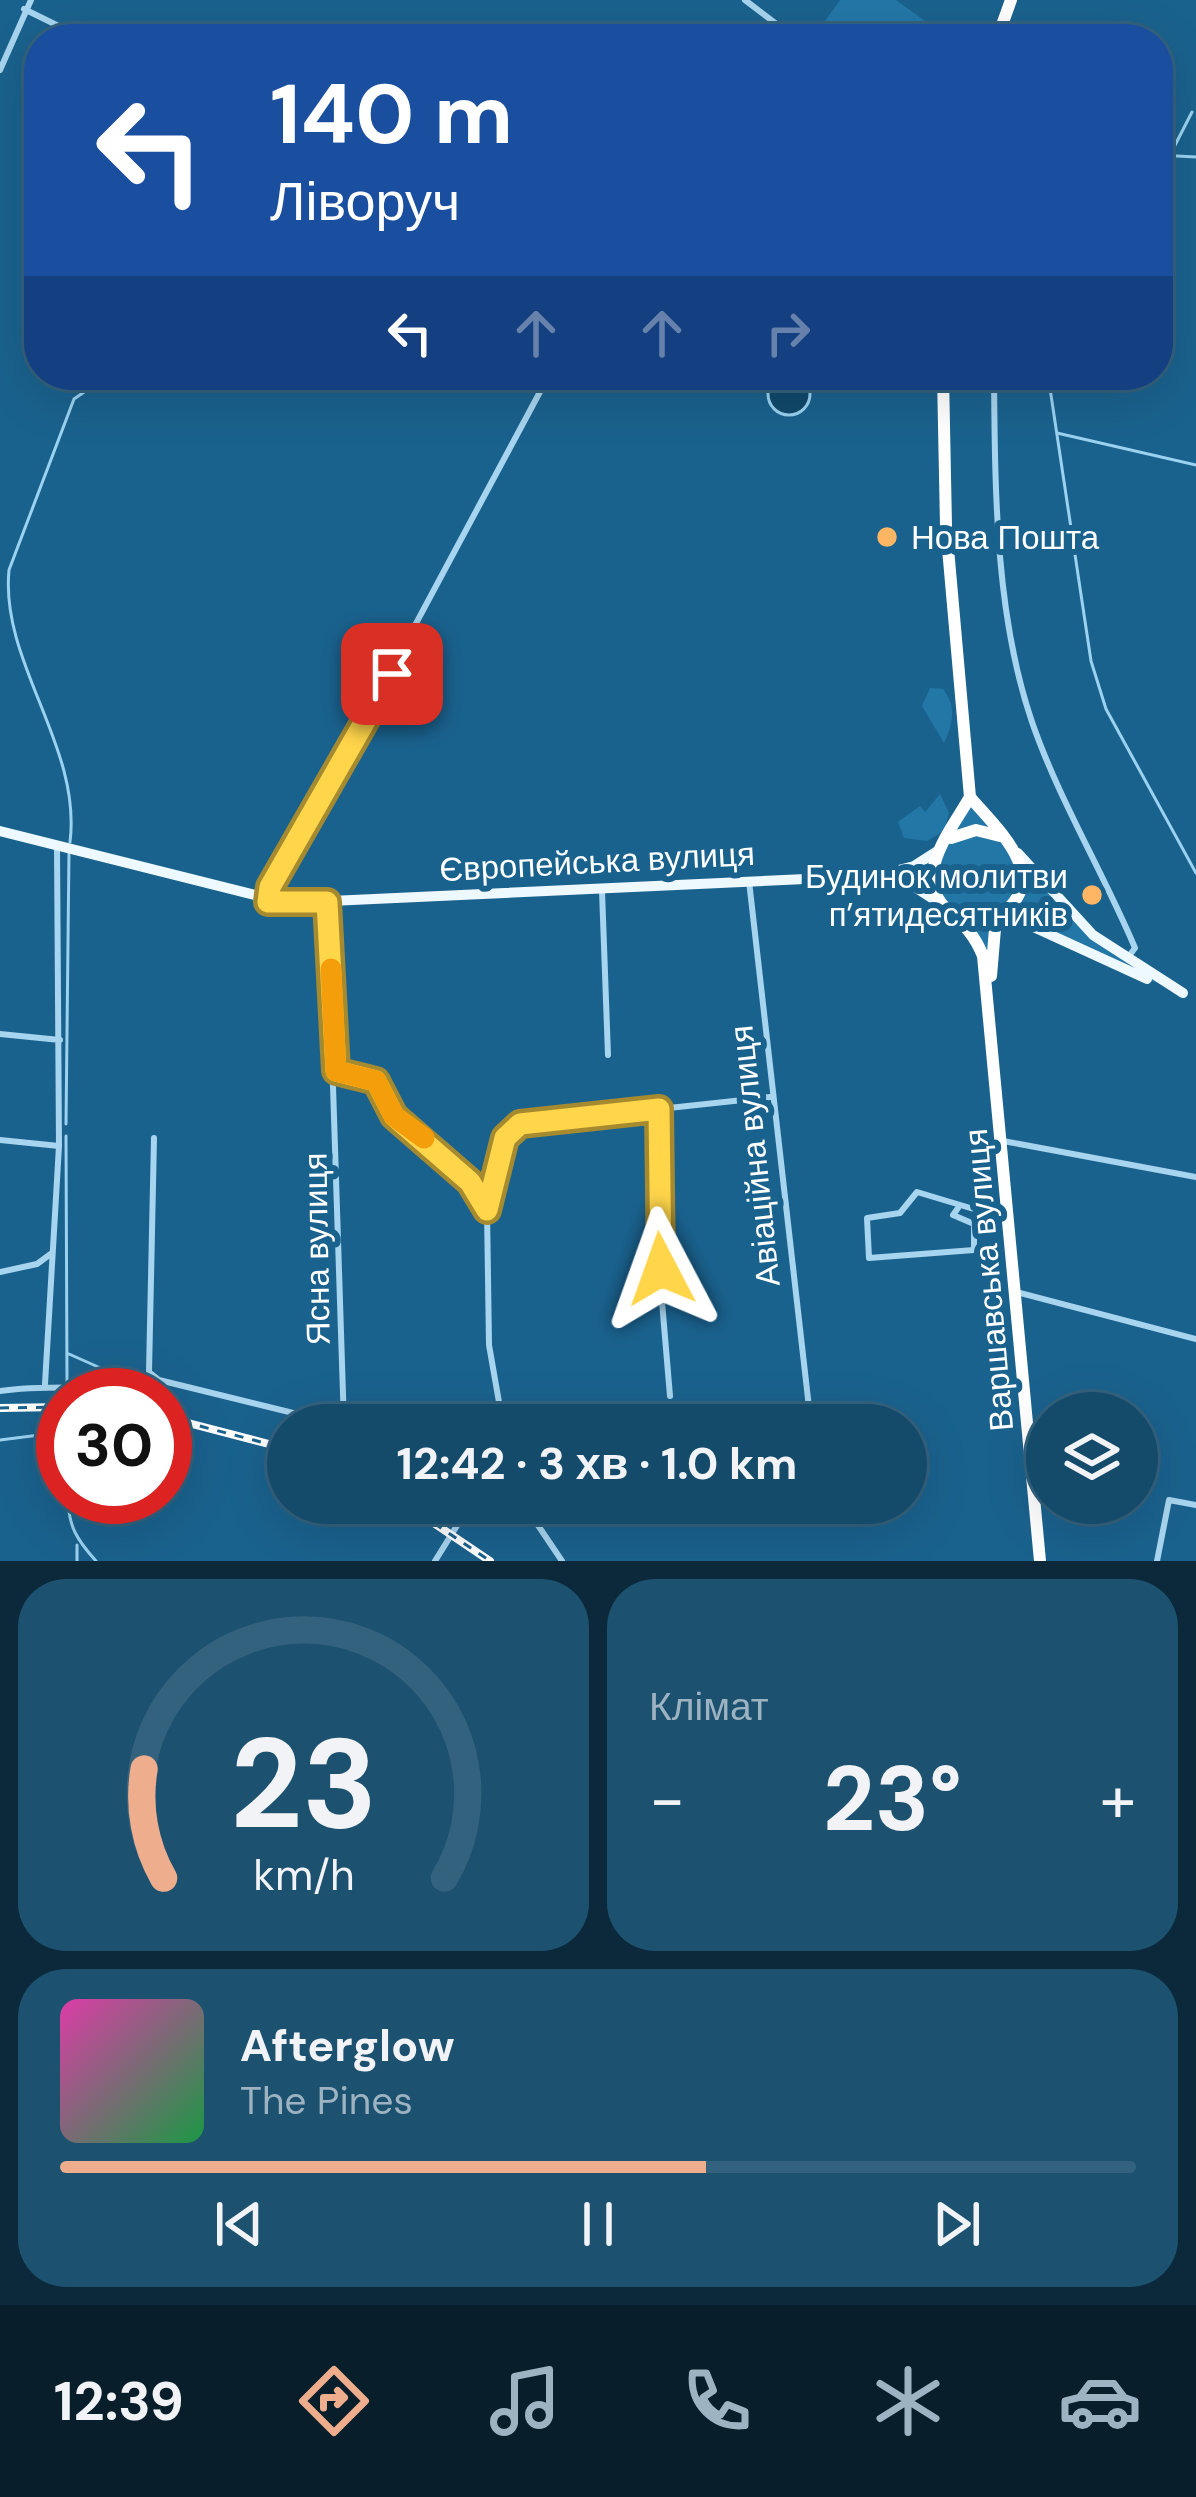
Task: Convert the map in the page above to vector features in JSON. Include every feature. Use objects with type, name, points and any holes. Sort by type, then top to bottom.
[{"type":"highway","points":[[943,390],[946,526],[970,797],[1013,848],[1022,868],[1021,889],[999,915],[988,994]]},
{"type":"highway","points":[[970,797],[942,846],[932,876],[944,906],[978,944],[988,994]]},
{"type":"highway","points":[[942,846],[976,830],[1000,836]]},
{"type":"highway","points":[[956,916],[973,921],[999,915]]},
{"type":"highway","name":"Варшавська вулиця","points":[[988,994],[1040,1561]]},
{"type":"main road","name":"Європейська вулиця","points":[[0,831],[268,902],[870,876],[904,880],[944,906]]},
{"type":"main road","name":"Європейська вулиця","points":[[870,876],[914,866],[942,846]]},
{"type":"main road","points":[[1013,848],[1074,917],[1126,960],[1190,995]]},
{"type":"main road","points":[[999,915],[1190,995]]},
{"type":"street","points":[[0,70],[31,0]]},
{"type":"street","points":[[745,0],[772,24]]},
{"type":"street","points":[[24,9],[54,24]]},
{"type":"street","points":[[268,902],[270,887],[392,674],[541,390]]},
{"type":"street","points":[[994,390],[996,503],[1023,691],[1045,753],[1135,948],[1126,960]]},
{"type":"street","points":[[46,1368],[58,1146],[64,848]]},
{"type":"street","name":"Авіаційна вулиця","points":[[749,881],[808,1404]]},
{"type":"street","points":[[602,887],[608,1055]]},
{"type":"street","points":[[327,902],[336,1071],[376,1081],[394,1116],[470,1182],[487,1210]]},
{"type":"street","points":[[0,1034],[60,1040]]},
{"type":"street","name":"Ясна вулиця","points":[[336,1071],[343,1404]]},
{"type":"street","points":[[499,1404],[489,1345],[487,1210],[505,1138],[520,1124],[770,1096]]},
{"type":"street","points":[[659,1109],[656,1231],[670,1396]]},
{"type":"street","points":[[148,1368],[154,1138]]},
{"type":"street","points":[[0,1140],[58,1146]]},
{"type":"street","points":[[1003,1141],[1196,1177]]},
{"type":"street","points":[[958,1208],[953,1215],[974,1225],[974,1250],[868,1258],[868,1219],[900,1213],[917,1192],[1010,1220]]},
{"type":"street","points":[[0,1272],[37,1264],[52,1253]]},
{"type":"street","points":[[1016,1292],[1196,1339]]},
{"type":"street","points":[[141,1368],[146,1354]]},
{"type":"street","points":[[0,1391],[36,1385]]},
{"type":"street","points":[[192,1388],[267,1406]]},
{"type":"street","points":[[1156,1561],[1169,1500],[1196,1505]]},
{"type":"street","points":[[435,1561],[459,1524]]},
{"type":"street","points":[[537,1524],[562,1561]]},
{"type":"shaded area","points":[[840,0],[896,0],[929,24],[823,24]]},
{"type":"shaded area","points":[[768,390],[810,390],[809,402],[797,414],[781,414],[769,402]]},
{"type":"shaded area","points":[[930,688],[943,689],[952,709],[944,743],[922,706]]},
{"type":"shaded area","points":[[940,794],[949,813],[944,831],[927,841],[904,838],[898,822],[920,806],[925,812]]},
{"type":"shaded area","points":[[970,797],[1074,917],[1183,993],[1100,961],[1003,913],[991,970],[956,916],[888,877],[939,850]]},
{"type":"waterway","points":[[1173,149],[1192,112]]},
{"type":"waterway","points":[[1173,156],[1196,157]]},
{"type":"waterway","points":[[70,842],[64,772],[16,638],[9,570],[74,399],[87,390]]},
{"type":"waterway","points":[[1050,390],[1091,661],[1106,709],[1196,873]]},
{"type":"waterway","points":[[1057,433],[1196,465]]},
{"type":"waterway","points":[[66,1124],[69,851]]},
{"type":"waterway","points":[[66,1136],[67,1368]]},
{"type":"waterway","points":[[69,1354],[100,1368]]},
{"type":"waterway","points":[[0,1440],[36,1435]]},
{"type":"waterway","points":[[72,1524],[96,1561]]},
{"type":"waterway","points":[[77,1545],[77,1561]]},
{"type":"railway","points":[[0,1408],[36,1407]]},
{"type":"railway","points":[[192,1424],[267,1444]]},
{"type":"railway","points":[[435,1524],[490,1561]]},
{"type":"slow traffic","points":[[331,969],[336,1071],[376,1081],[394,1116],[424,1138]]},
{"type":"place","name":"Нова Пошта","points":[[887,537]]},
{"type":"place","name":"Будинок молитви п’ятидесятників","points":[[1092,895]]},
{"type":"route","points":[[392,674],[270,887],[268,902],[327,902],[336,1071],[376,1081],[394,1116],[470,1182],[487,1210],[505,1138],[520,1124],[659,1109],[656,1231],[661,1269]]}]
